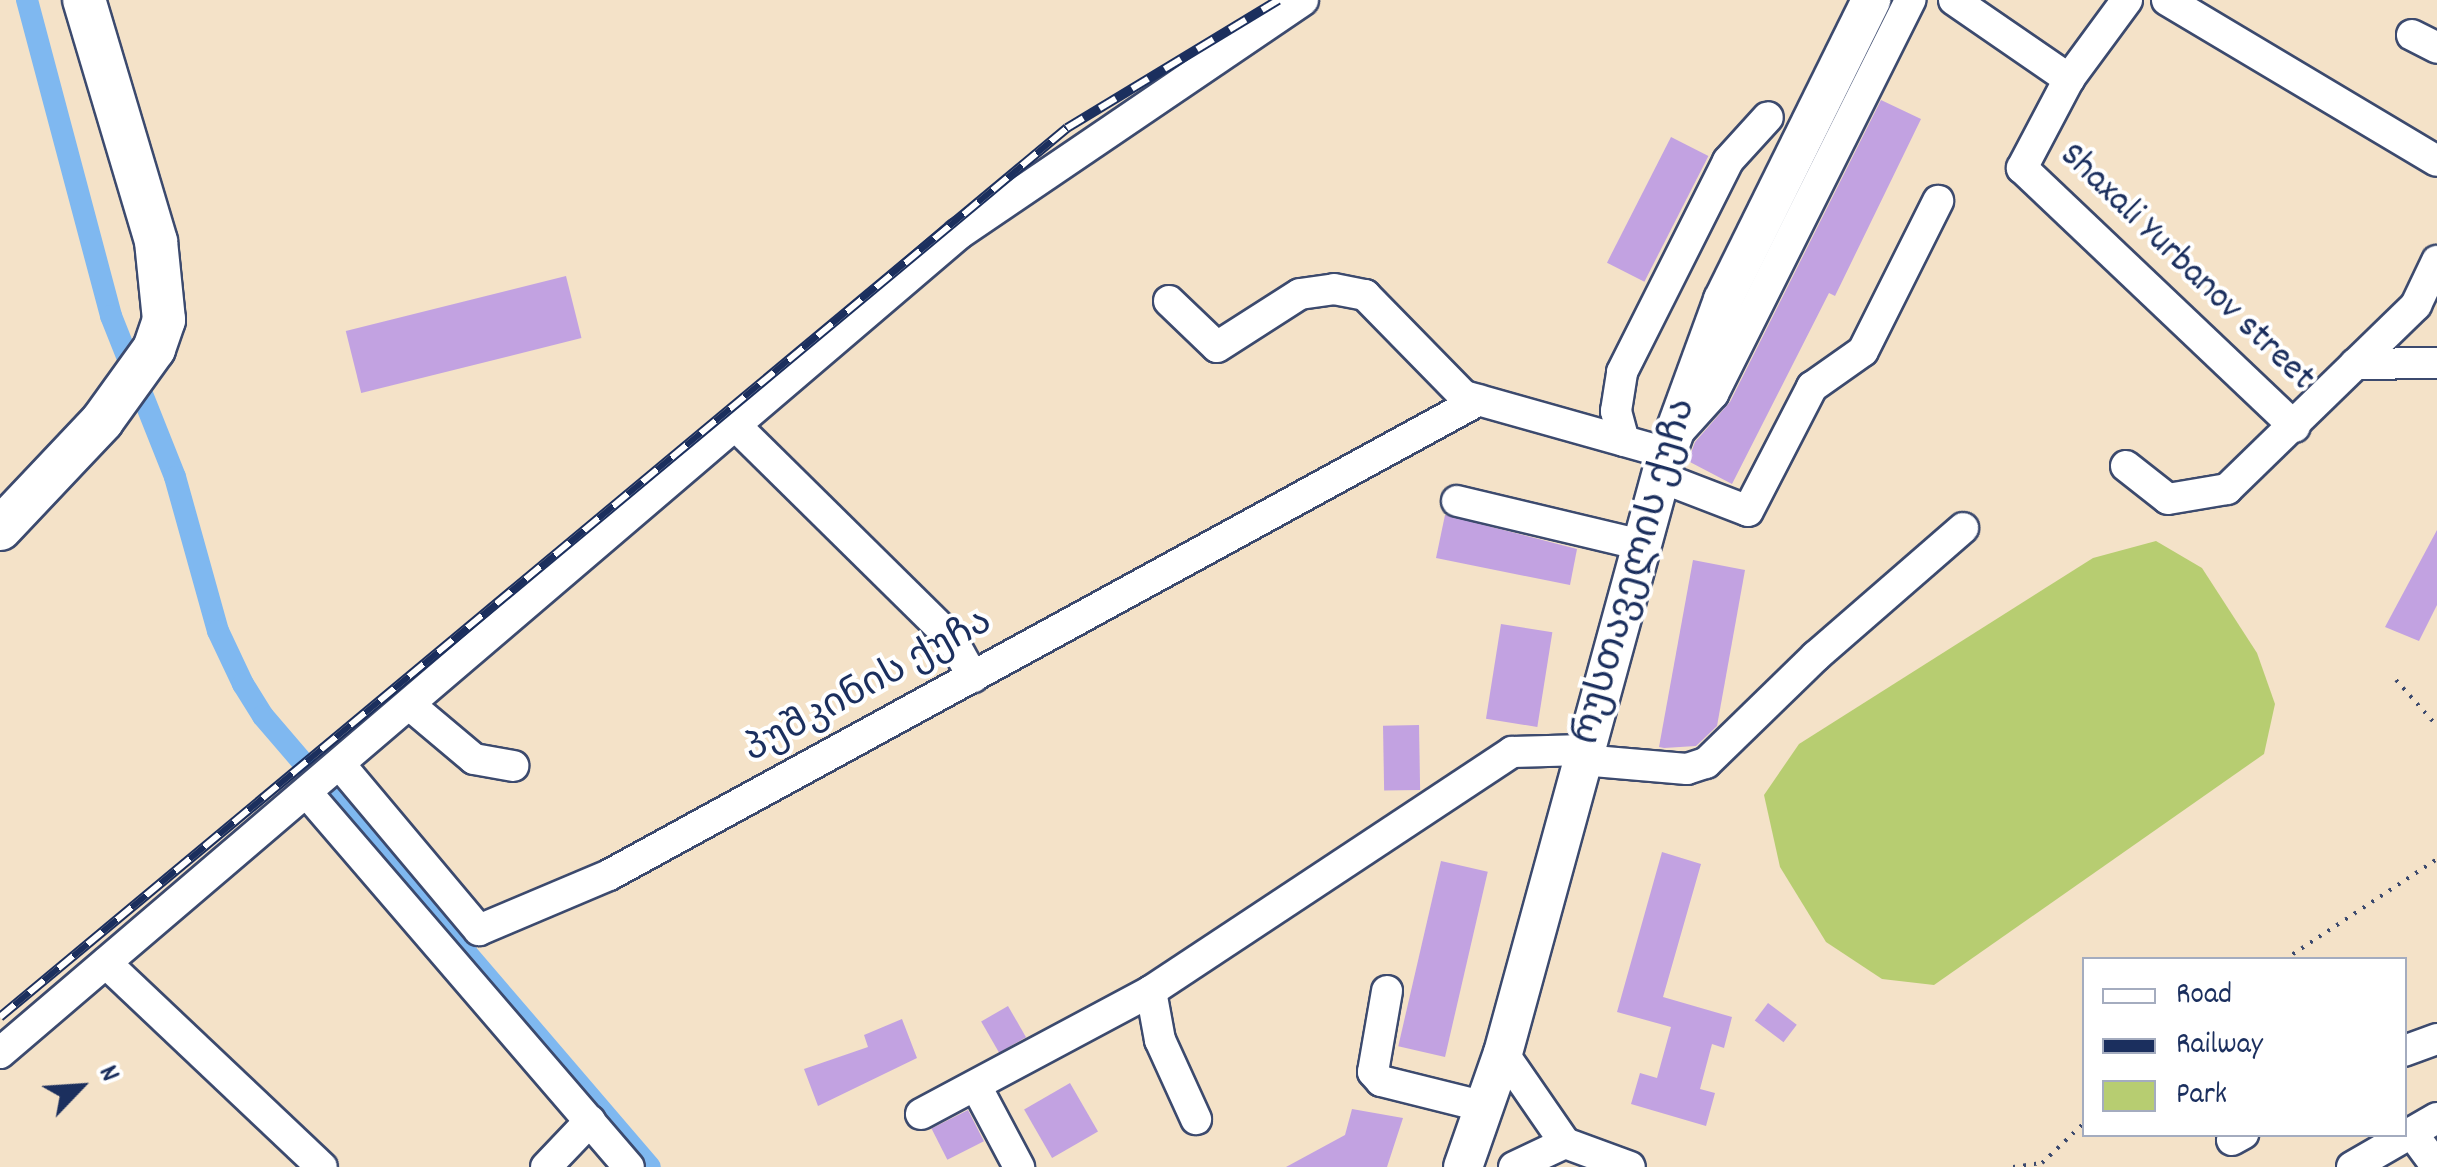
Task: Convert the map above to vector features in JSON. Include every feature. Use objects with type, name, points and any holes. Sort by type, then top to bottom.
[{"type":"highway","points":[[0,528],[102,421],[154,349],[165,293],[156,241],[84,0]]},
{"type":"main road","name":"რუსთაველის ქუჩა","points":[[1463,1167],[1504,1053],[1666,456],[1723,300],[1870,0]]},
{"type":"street","points":[[0,1054],[342,767],[960,234],[1303,0]]},
{"type":"street","points":[[1666,456],[1713,394],[1910,0]]},
{"type":"street","points":[[1954,0],[2069,79],[2127,0]]},
{"type":"street","points":[[2168,0],[2437,162]]},
{"type":"street","name":"Shaxali Yurbanov street","points":[[2069,79],[2022,168],[2295,427]]},
{"type":"street","points":[[1624,441],[1616,411],[1622,372],[1728,161],[1768,117]]},
{"type":"street","points":[[1169,300],[1217,347],[1300,294],[1334,289],[1365,295],[1464,396],[1666,456],[1748,511],[1812,387],[1863,350],[1938,201]]},
{"type":"street","points":[[2126,466],[2168,499],[2228,489],[2416,305],[2437,261]]},
{"type":"street","name":"Shaxali Yurbanov street","points":[[2355,364],[2437,363]]},
{"type":"street","name":"პუშკინის ქუჩა","points":[[342,767],[480,930],[609,876],[1479,400]]},
{"type":"street","points":[[737,427],[951,638],[972,677]]},
{"type":"street","points":[[1457,501],[1642,544]]},
{"type":"street","points":[[922,1114],[1151,991],[1512,752],[1583,755],[1687,769],[1706,763],[1816,656],[1963,528]]},
{"type":"street","points":[[411,706],[474,760],[513,766]]},
{"type":"street","points":[[308,794],[628,1167]]},
{"type":"street","points":[[106,963],[322,1167]]},
{"type":"street","points":[[1151,991],[1160,1040],[1196,1119]]},
{"type":"street","points":[[1387,991],[1370,1060],[1381,1082],[1485,1107]]},
{"type":"street","points":[[2407,1050],[2437,1040]]},
{"type":"street","points":[[1504,1053],[1565,1142],[1630,1167]]},
{"type":"street","points":[[976,1086],[1019,1167]]},
{"type":"street","points":[[546,1167],[590,1122]]},
{"type":"street","points":[[2424,1126],[2437,1167]]},
{"type":"street","points":[[2352,1167],[2405,1137]]},
{"type":"street","points":[[1514,1167],[1565,1142]]},
{"type":"path","points":[[2396,680],[2437,726]]},
{"type":"path","points":[[2289,957],[2437,859]]},
{"type":"path","points":[[2013,1167],[2042,1163],[2082,1125]]},
{"type":"green space","points":[[2156,541],[2202,568],[2257,653],[2275,704],[2264,754],[1934,985],[1882,979],[1826,942],[1780,867],[1764,795],[1799,744],[2093,558]]},
{"type":"building","points":[[1881,100],[1921,119],[1835,296],[1829,293],[1732,484],[1688,461],[1695,442],[1730,402]]},
{"type":"building","points":[[1671,137],[1708,156],[1644,282],[1607,263]]},
{"type":"building","points":[[566,276],[581,338],[361,393],[346,331]]},
{"type":"building","points":[[1445,515],[1577,549],[1570,585],[1436,558]]},
{"type":"building","points":[[2437,530],[2437,605],[2419,641],[2385,627]]},
{"type":"building","points":[[1693,560],[1745,570],[1717,726],[1696,746],[1664,748],[1659,747]]},
{"type":"building","points":[[1501,624],[1552,632],[1537,727],[1486,719]]},
{"type":"building","points":[[1419,725],[1420,790],[1384,791],[1383,726]]},
{"type":"building","points":[[1662,852],[1701,864],[1663,997],[1732,1017],[1724,1048],[1712,1044],[1700,1089],[1715,1093],[1706,1126],[1631,1104],[1640,1073],[1657,1078],[1671,1027],[1617,1012]]},
{"type":"building","points":[[1441,861],[1488,872],[1445,1057],[1398,1046]]},
{"type":"building","points":[[1768,1003],[1797,1025],[1784,1042],[1755,1021]]},
{"type":"building","points":[[1008,1006],[1026,1037],[999,1053],[981,1022]]},
{"type":"building","points":[[902,1019],[917,1058],[818,1106],[804,1069],[868,1047],[864,1035]]},
{"type":"building","points":[[1070,1083],[1098,1131],[1052,1158],[1024,1110]]},
{"type":"building","points":[[1352,1109],[1403,1118],[1387,1167],[1286,1167],[1345,1135]]},
{"type":"building","points":[[968,1110],[984,1141],[947,1160],[931,1129]]},
{"type":"waterway","points":[[27,0],[111,316],[175,477],[218,631],[243,684],[263,716],[650,1167]]},
{"type":"railway","points":[[0,1017],[1067,128],[1278,0]]}]
